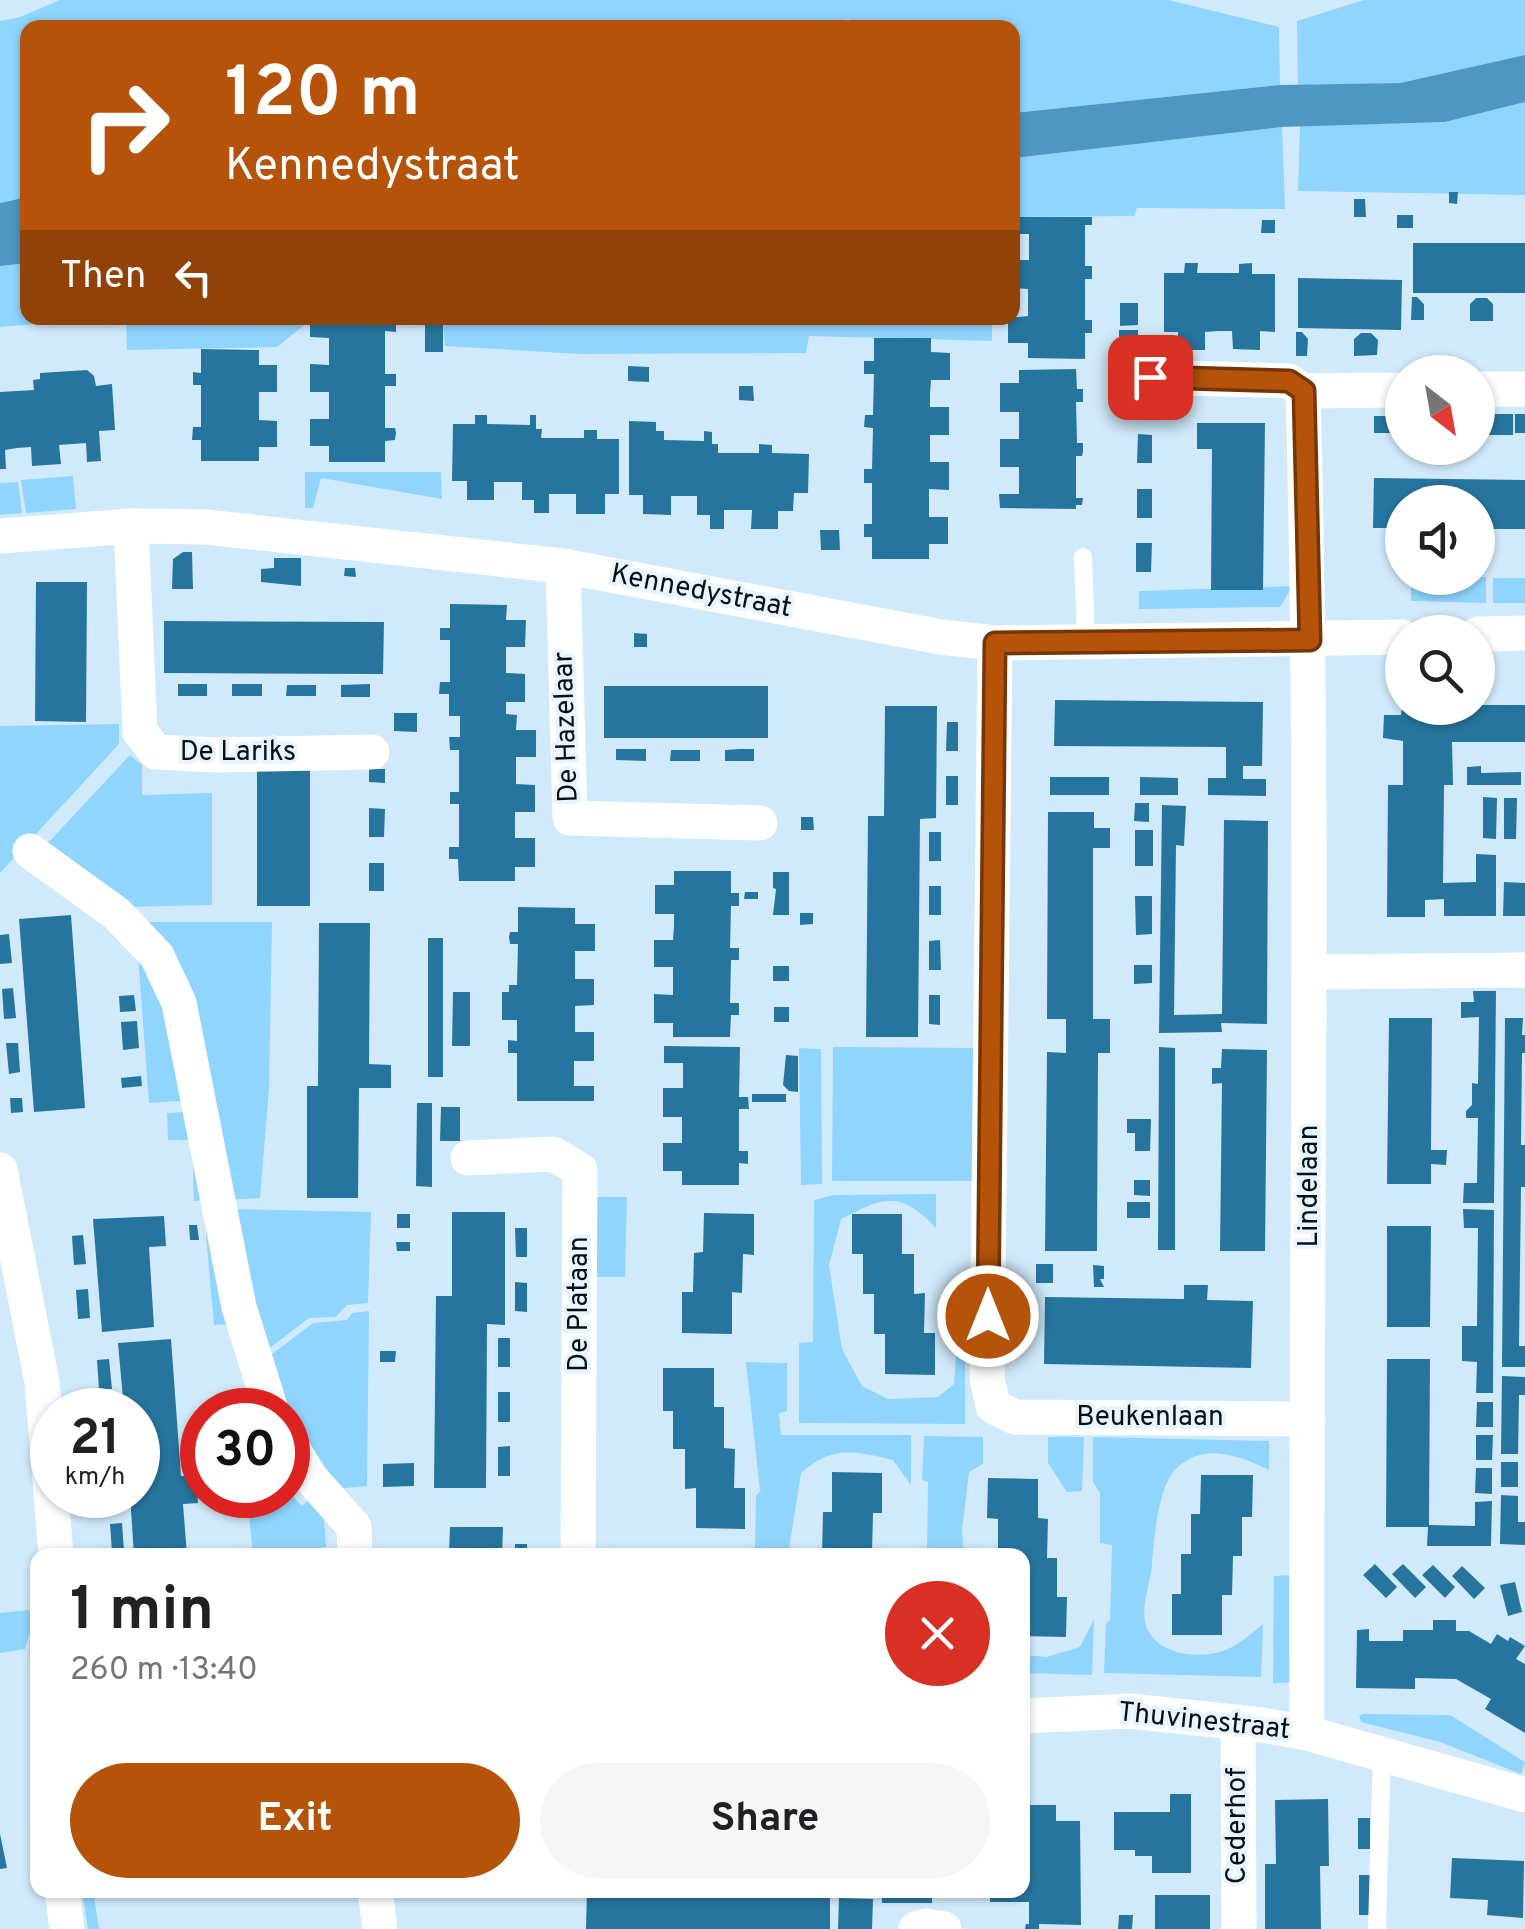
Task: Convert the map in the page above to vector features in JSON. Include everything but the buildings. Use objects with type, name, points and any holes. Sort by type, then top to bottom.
[{"type":"street","points":[[1150,377],[1289,381],[1304,391],[1385,390]]},
{"type":"street","points":[[1495,389],[1525,389]]},
{"type":"street","name":"Lindelaan","points":[[1304,391],[1312,972],[1307,1733]]},
{"type":"street","name":"Kennedystraat","points":[[0,536],[131,526],[206,527],[562,566],[941,637],[995,643],[1385,638]]},
{"type":"street","name":"De Lariks","points":[[131,526],[140,732],[156,752],[372,752]]},
{"type":"street","name":"De Hazelaar","points":[[562,566],[570,818],[760,823]]},
{"type":"street","points":[[1495,634],[1525,633]]},
{"type":"street","name":"Beukenlaan","points":[[995,643],[987,1378],[994,1406],[1015,1417],[1308,1419]]},
{"type":"street","points":[[30,851],[117,914],[157,956],[179,1003],[239,1307],[264,1388]]},
{"type":"street","points":[[1312,972],[1525,970]]},
{"type":"street","name":"De Plataan","points":[[468,1158],[553,1154],[580,1170],[578,1548]]},
{"type":"street","points":[[0,1170],[42,1382],[55,1548]]},
{"type":"street","points":[[310,1477],[354,1527],[355,1548]]},
{"type":"street","name":"Thuvinestraat","points":[[1030,1716],[1132,1711],[1307,1733],[1525,1795]]},
{"type":"street","name":"Cederhof","points":[[1238,1722],[1239,1929]]},
{"type":"street","points":[[63,1898],[67,1929]]},
{"type":"street","points":[[376,1898],[380,1929]]},
{"type":"street","points":[[916,1929],[944,1929]]},
{"type":"lane","points":[[1084,558],[1086,642]]},
{"type":"lane","points":[[1377,1929],[1382,1753]]},
{"type":"shaded area","points":[[60,0],[1169,0],[1279,27],[1280,85],[1020,112],[1020,20],[20,20],[20,199],[0,203],[0,21]]},
{"type":"shaded area","points":[[1364,0],[1525,0],[1525,55],[1400,83],[1298,85],[1297,21]]},
{"type":"shaded area","points":[[1525,55],[1525,102],[1445,122],[1282,127],[1020,157],[1020,112],[1280,85],[1400,83]]},
{"type":"shaded area","points":[[1525,102],[1525,195],[1298,191],[1300,126],[1445,122]]},
{"type":"shaded area","points":[[1282,127],[1285,209],[1137,208],[1134,216],[1020,217],[1020,157]]},
{"type":"shaded area","points":[[20,199],[20,264],[0,266],[0,203]]},
{"type":"shaded area","points":[[20,263],[20,325],[24,325],[0,327],[0,265]]},
{"type":"shaded area","points":[[126,325],[304,325],[277,347],[127,350]]},
{"type":"shaded area","points":[[443,325],[992,325],[992,341],[809,336],[806,353],[580,354],[445,346]]},
{"type":"shaded area","points":[[305,472],[441,472],[442,499],[321,478],[313,508],[305,508]]},
{"type":"shaded area","points":[[73,476],[76,509],[26,513],[21,480]]},
{"type":"shaded area","points":[[18,482],[22,513],[0,515],[0,483]]},
{"type":"shaded area","points":[[1495,578],[1525,578],[1525,603],[1493,603]]},
{"type":"shaded area","points":[[1293,586],[1280,607],[1139,609],[1139,591]]},
{"type":"shaded area","points":[[1411,595],[1486,595],[1486,603],[1411,601]]},
{"type":"shaded area","points":[[119,724],[119,744],[0,873],[0,726]]},
{"type":"shaded area","points":[[130,755],[142,765],[142,795],[212,793],[212,905],[122,907],[46,845]]},
{"type":"shaded area","points":[[131,922],[272,922],[269,1089],[260,1198],[226,1200],[207,1103]]},
{"type":"shaded area","points":[[137,942],[153,961],[195,1100],[149,1103]]},
{"type":"shaded area","points":[[833,1047],[979,1048],[976,1181],[832,1181]]},
{"type":"shaded area","points":[[799,1048],[821,1049],[822,1184],[801,1185]]},
{"type":"shaded area","points":[[199,1111],[204,1200],[194,1201],[192,1140],[168,1140],[167,1113]]},
{"type":"shaded area","points":[[936,1194],[936,1228],[912,1207],[891,1201],[841,1219],[829,1265],[842,1349],[862,1386],[888,1399],[938,1397],[954,1384],[956,1357],[965,1356],[965,1424],[799,1423],[799,1343],[813,1342],[814,1200],[834,1195]]},
{"type":"shaded area","points":[[597,1197],[627,1197],[625,1277],[597,1277]]},
{"type":"shaded area","points":[[227,1209],[371,1212],[368,1303],[347,1305],[336,1317],[309,1318],[262,1354]]},
{"type":"shaded area","points":[[204,1213],[238,1324],[214,1325]]},
{"type":"shaded area","points":[[369,1311],[367,1486],[334,1489],[310,1458],[310,1388],[277,1388],[264,1360],[313,1323],[347,1320],[352,1313]]},
{"type":"shaded area","points":[[746,1362],[787,1363],[787,1411],[779,1413],[781,1435],[911,1435],[911,1485],[893,1460],[855,1453],[823,1458],[801,1473],[789,1548],[755,1548],[756,1496],[760,1491]]},
{"type":"shaded area","points":[[924,1436],[983,1437],[983,1464],[969,1472],[963,1548],[927,1548],[928,1482],[922,1480]]},
{"type":"shaded area","points":[[1048,1437],[1084,1437],[1082,1491],[1067,1492],[1048,1463]]},
{"type":"shaded area","points":[[1093,1437],[1269,1441],[1269,1470],[1234,1456],[1210,1453],[1187,1460],[1170,1477],[1158,1514],[1144,1611],[1151,1636],[1160,1644],[1196,1655],[1232,1647],[1263,1624],[1261,1677],[1104,1673],[1112,1545],[1100,1543],[1100,1493],[1093,1482]]},
{"type":"shaded area","points":[[315,1494],[323,1504],[326,1547],[252,1548],[249,1518],[310,1518],[310,1499]]},
{"type":"shaded area","points":[[1292,1575],[1296,1682],[1273,1683],[1274,1576]]},
{"type":"shaded area","points":[[29,1610],[30,1631],[25,1649],[0,1653],[0,1613]]},
{"type":"shaded area","points":[[1094,1619],[1092,1675],[1030,1673],[1030,1656],[1047,1657],[1080,1647]]},
{"type":"shaded area","points":[[1450,1715],[1525,1762],[1521,1774],[1440,1742],[1361,1722],[1359,1716]]},
{"type":"shaded area","points":[[83,1898],[94,1898],[99,1929],[88,1929]]},
{"type":"route","points":[[988,1316],[995,643],[1310,640],[1304,391],[1289,381],[1150,377]]}]
